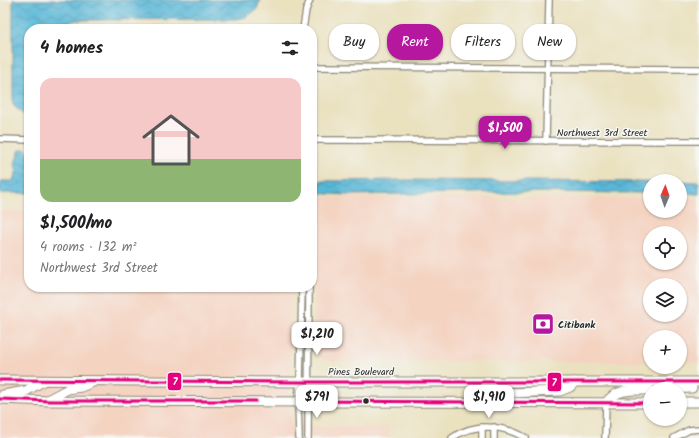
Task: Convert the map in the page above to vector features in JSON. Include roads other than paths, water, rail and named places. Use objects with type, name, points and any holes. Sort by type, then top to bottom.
[{"type":"highway","name":"Pines Boulevard","points":[[0,380],[699,382]]},
{"type":"highway","points":[[0,398],[4,395],[26,391],[44,380]]},
{"type":"highway","points":[[45,400],[68,389],[96,380]]},
{"type":"highway","points":[[467,402],[479,397],[510,393],[560,391],[570,387],[575,382]]},
{"type":"highway","points":[[687,388],[699,387]]},
{"type":"highway","points":[[606,403],[609,399],[620,392],[626,390],[643,390]]},
{"type":"highway","points":[[0,398],[45,400],[643,403]]},
{"type":"highway","points":[[687,402],[699,402]]},
{"type":"street","points":[[304,24],[306,10],[310,0]]},
{"type":"street","points":[[546,141],[549,0]]},
{"type":"street","points":[[317,67],[699,69]]},
{"type":"street","points":[[0,139],[24,140]]},
{"type":"street","name":"Northwest 3rd Street","points":[[317,140],[699,141]]},
{"type":"street","points":[[302,292],[304,382],[308,401],[308,438]]},
{"type":"street","points":[[298,438],[298,401],[304,382],[309,292]]},
{"type":"street","points":[[605,438],[606,403]]},
{"type":"street","points":[[494,427],[494,438]]},
{"type":"street","points":[[452,438],[464,430],[494,427],[505,428],[526,438]]},
{"type":"street","points":[[482,428],[482,438]]},
{"type":"street","points":[[674,438],[688,430],[699,429]]},
{"type":"water","points":[[13,0],[260,0],[257,9],[246,17],[237,19],[76,20],[62,24],[24,24],[24,115],[13,105]]},
{"type":"water","points":[[24,149],[24,193],[0,193],[0,181],[13,181],[17,170],[14,162],[17,159],[18,151]]},
{"type":"water","points":[[403,180],[643,182],[643,193],[520,192],[348,195],[317,193],[317,182]]},
{"type":"water","points":[[687,181],[699,182],[699,194],[687,193]]},
{"type":"place","name":"Citibank","points":[[543,324]]}]
